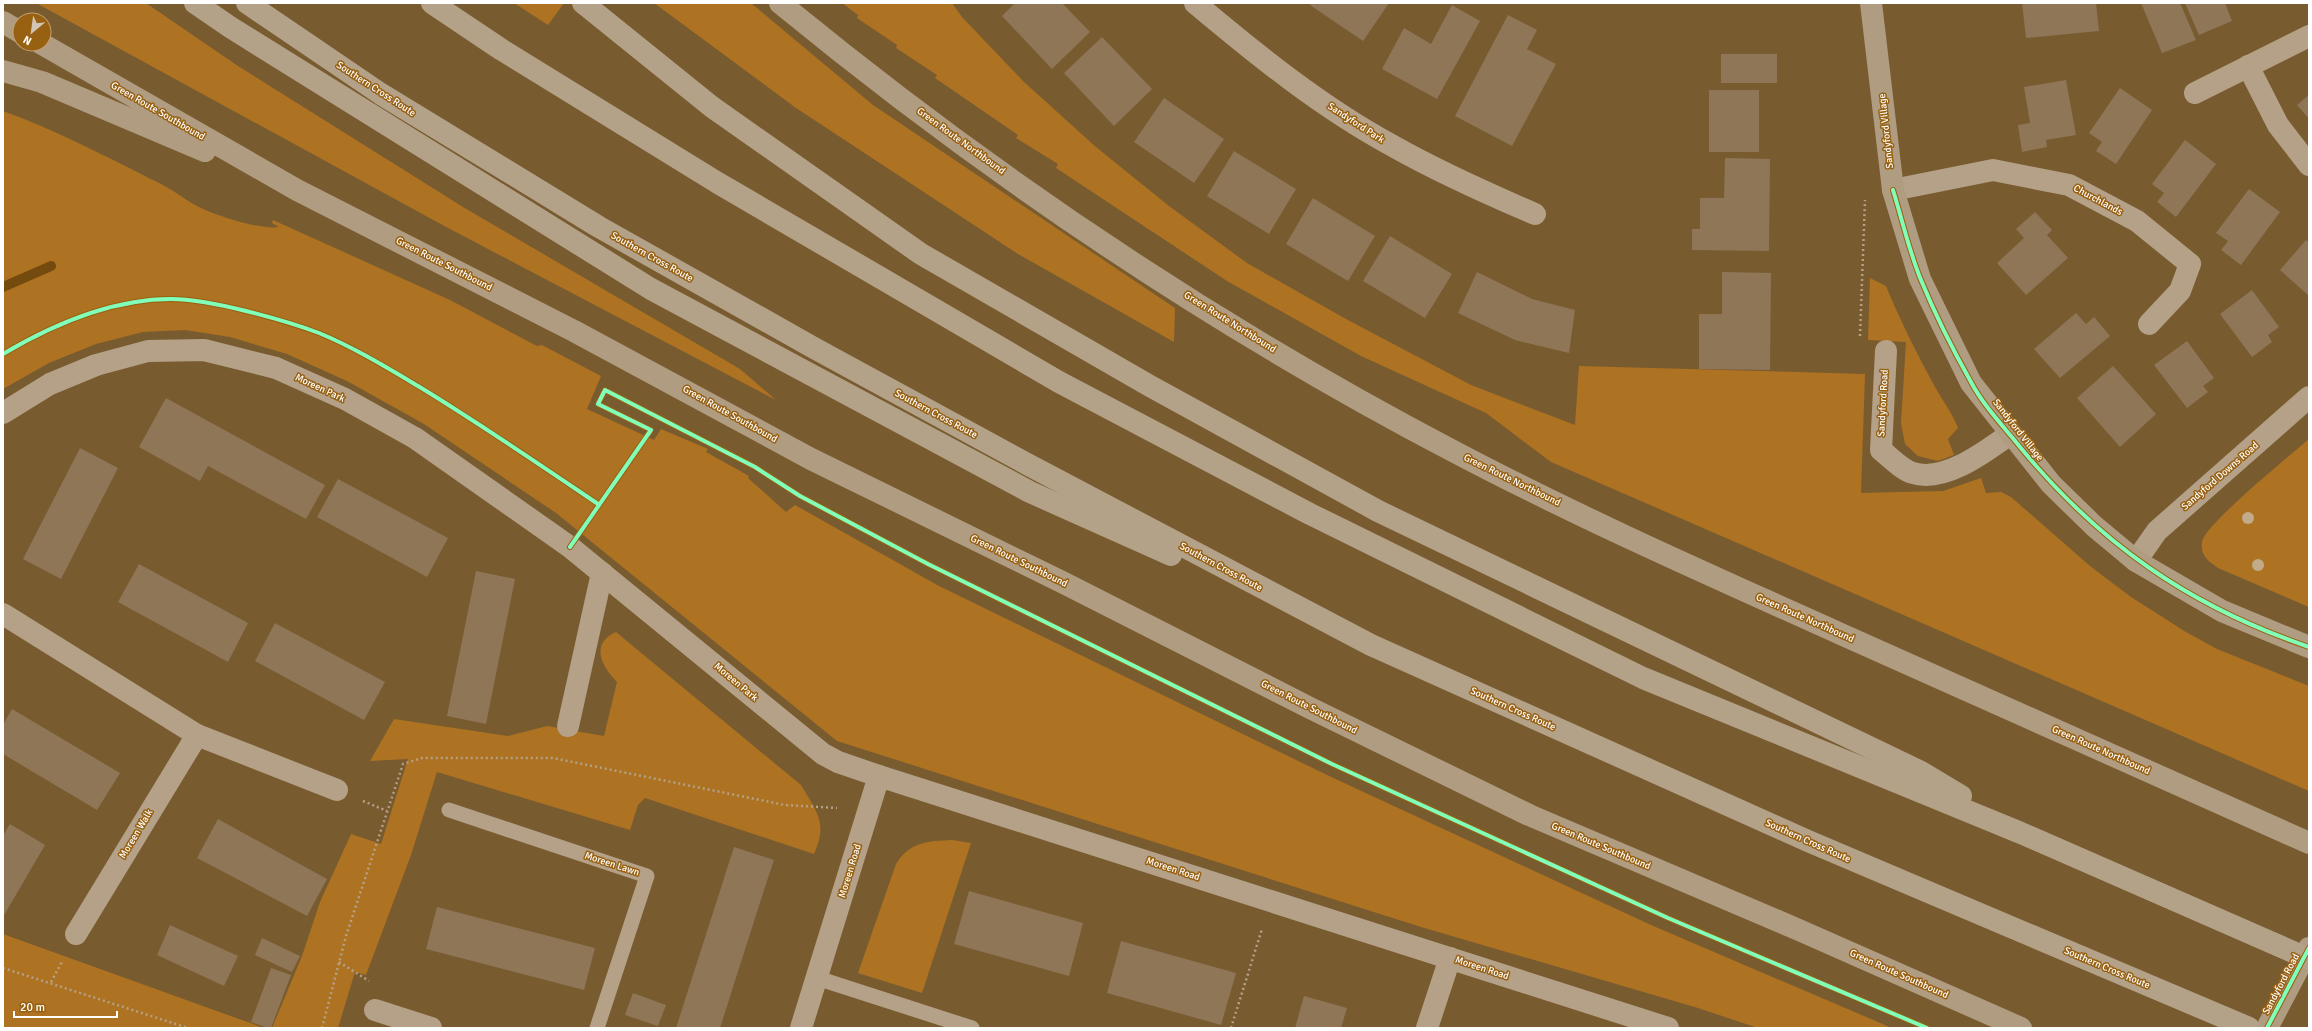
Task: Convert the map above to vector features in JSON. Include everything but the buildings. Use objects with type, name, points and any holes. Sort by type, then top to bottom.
[{"type":"highway","points":[[195,3],[230,27],[651,289],[1030,492],[1370,645]]},
{"type":"highway","name":"Southern Cross Route","points":[[246,3],[381,94],[599,227],[814,348],[999,449],[1370,645],[1808,841],[2249,1028]]},
{"type":"highway","points":[[432,3],[502,50],[718,183],[1052,378],[1310,514],[1643,678],[2021,833],[2309,959]]},
{"type":"highway","points":[[583,3],[712,107],[922,254],[1150,386],[1378,511],[1921,772],[2021,833]]},
{"type":"main road","name":"Green Route Northbound","points":[[780,3],[836,49],[959,142],[1072,220],[1245,332],[1452,451],[1708,575],[2309,843]]},
{"type":"main road","name":"Sandyford Village","points":[[1871,3],[1893,190],[1920,280],[1971,383],[2051,484],[2094,526],[2136,560],[2222,611],[2309,647]]},
{"type":"main road","points":[[3,22],[12,27]]},
{"type":"main road","name":"Green Route Southbound","points":[[52,50],[296,190],[574,331],[811,459],[1522,812],[1799,930],[2021,1028]]},
{"type":"main road","points":[[3,71],[42,82],[296,190]]},
{"type":"main road","name":"Sandyford Road","points":[[2267,1028],[2309,948]]},
{"type":"street","name":"Sandyford Park","points":[[1194,3],[1256,54],[1335,110],[1379,138],[1450,177],[1535,214]]},
{"type":"street","points":[[2195,93],[2309,36]]},
{"type":"street","points":[[2248,66],[2278,125],[2309,165]]},
{"type":"street","name":"Churchlands","points":[[1893,190],[1993,170],[2069,185],[2136,221],[2190,264],[2180,291],[2149,324]]},
{"type":"street","name":"Moreen Park","points":[[3,413],[50,384],[96,365],[148,351],[204,350],[276,368],[345,399],[415,438],[570,547],[823,754],[838,762],[879,776]]},
{"type":"street","name":"Sandyford Road","points":[[1886,351],[1881,450],[1912,473],[1932,475],[1973,461],[2010,434]]},
{"type":"street","name":"Sandyford Downs Road","points":[[2136,560],[2156,532],[2309,397]]},
{"type":"street","points":[[568,726],[602,573]]},
{"type":"street","points":[[3,614],[197,735],[337,790]]},
{"type":"street","name":"Moreen Walk","points":[[76,934],[197,735]]},
{"type":"street","name":"Moreen Road","points":[[801,1028],[879,776],[1668,1028]]},
{"type":"street","points":[[1427,1028],[1450,958]]},
{"type":"street","points":[[375,1010],[431,1028]]},
{"type":"lane","name":"Moreen Lawn","points":[[449,810],[647,876],[597,1028]]},
{"type":"lane","points":[[817,978],[972,1028]]},
{"type":"path","points":[[1886,351],[1859,350],[1863,201],[1893,190]]},
{"type":"path","points":[[322,1028],[346,936],[403,764],[422,758],[553,758],[785,805],[837,808],[843,804]]},
{"type":"path","points":[[1231,1028],[1270,900]]},
{"type":"path","points":[[3,968],[188,1028]]},
{"type":"shaded area","points":[[36,3],[146,3],[235,64],[463,207],[740,369],[776,400],[448,228]]},
{"type":"shaded area","points":[[514,3],[564,3],[548,25]]},
{"type":"shaded area","points":[[654,3],[751,3],[873,105],[1175,308],[1174,342],[1018,254],[796,108]]},
{"type":"shaded area","points":[[842,3],[952,3],[962,17],[1024,82],[1096,147],[1169,206],[1247,263],[1346,319],[1471,385],[1575,425],[1579,366],[1865,374],[1861,493],[1943,491],[1981,478],[1986,493],[2001,492],[2011,497],[2090,566],[2131,597],[2186,632],[2217,649],[2309,686],[2309,791],[1551,462],[1486,413],[1361,356],[1227,281],[1056,168],[1058,164],[1016,138],[1018,135],[935,78],[937,75],[896,48],[897,45],[857,18],[858,15]]},
{"type":"shaded area","points":[[3,111],[44,127],[104,155],[163,185],[205,210],[249,224],[279,227],[272,223],[273,220],[450,300],[537,346],[542,345],[601,376],[587,409],[654,440],[661,429],[708,449],[706,452],[749,476],[748,478],[786,512],[795,505],[939,586],[1327,775],[1651,925],[1892,1028],[1758,1028],[1698,1008],[1421,927],[837,741],[556,513],[424,424],[347,381],[287,354],[230,337],[185,330],[143,332],[96,344],[49,363],[3,389]]},
{"type":"shaded area","points":[[1870,278],[1886,286],[1934,385],[1956,422],[1958,428],[1948,439],[1954,455],[1938,461],[1918,456],[1905,444],[1901,423],[1906,342],[1868,340]]},
{"type":"shaded area","points":[[2309,439],[2309,607],[2218,568],[2211,563],[2202,551],[2202,542],[2206,533],[2232,506]]},
{"type":"shaded area","points":[[616,632],[801,785],[819,818],[820,834],[814,854],[645,798],[638,805],[630,830],[437,772],[411,855],[366,975],[355,972],[338,1028],[272,1028],[302,956],[320,902],[351,834],[381,844],[408,759],[370,761],[394,719],[508,736],[547,726],[604,736],[617,682],[606,669],[601,656],[601,649],[603,643],[608,637]]},
{"type":"shaded area","points":[[952,840],[971,843],[922,993],[858,973],[896,864],[907,851],[920,844]]},
{"type":"shaded area","points":[[3,934],[264,1028],[3,1028]]},
{"type":"waterway","points":[[3,287],[51,266]]},
{"type":"cycle path","points":[[1893,190],[1909,246],[1921,280],[1938,319],[1964,370],[1987,407],[2050,482],[2115,542],[2150,568],[2186,591],[2224,612],[2265,631],[2309,647]]},
{"type":"cycle path","points":[[3,354],[62,324],[105,309],[149,300],[190,300],[246,311],[319,333],[369,358],[464,414],[598,504]]},
{"type":"cycle path","points":[[570,547],[651,430],[598,404],[605,390],[755,467],[800,496],[928,564],[1332,764],[1668,918],[1927,1028]]},
{"type":"cycle path","points":[[2267,1028],[2309,948]]}]
